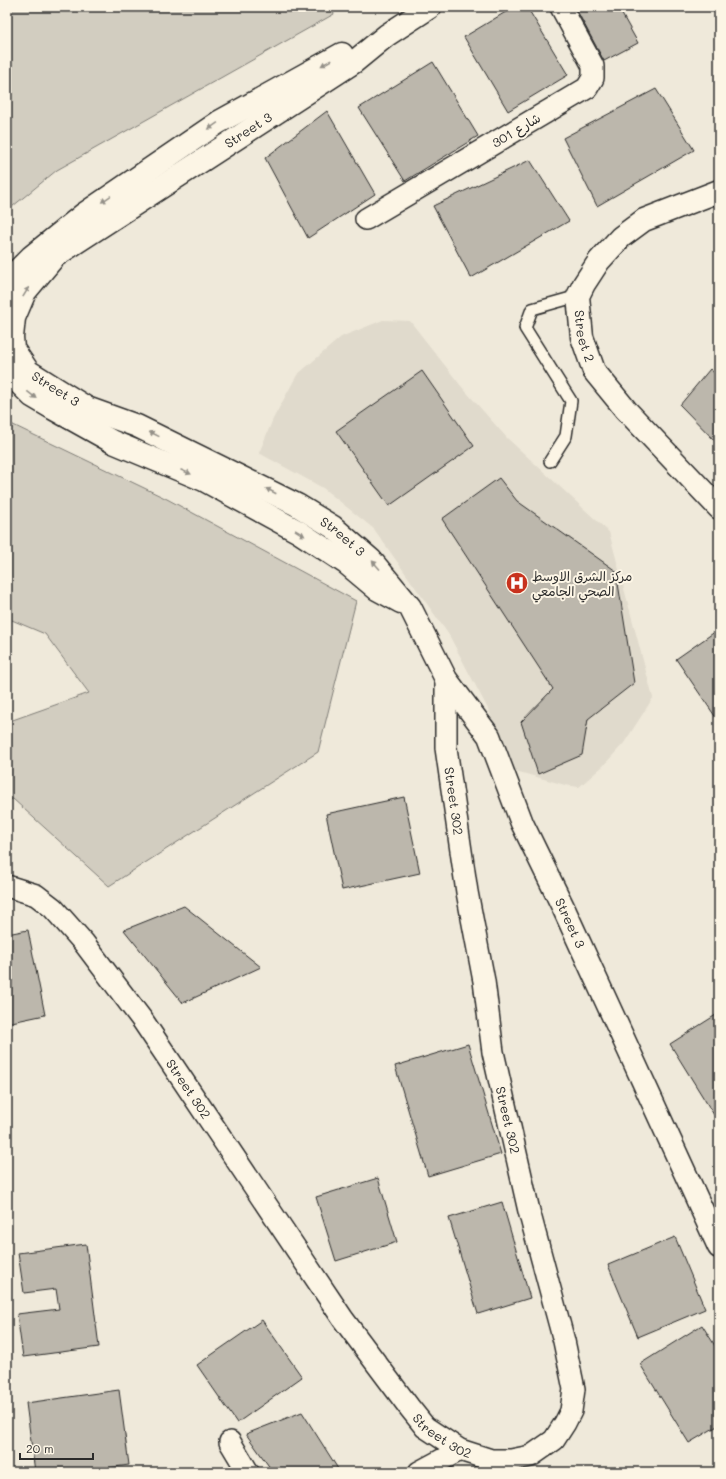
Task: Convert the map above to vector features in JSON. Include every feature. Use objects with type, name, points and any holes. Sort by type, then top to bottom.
[{"type":"street","name":"Street 3","points":[[430,7],[387,35],[354,62],[55,256],[25,292],[14,318],[12,337],[14,349],[28,371],[52,388],[88,408],[137,426],[239,475],[297,505],[333,527],[371,560],[410,606],[446,679],[489,736],[522,823],[563,907],[719,1247]]},
{"type":"street","name":"شارع 301","points":[[366,219],[587,88],[593,78],[594,66],[562,7]]},
{"type":"street","name":"Street 3","points":[[7,293],[19,269],[46,244],[84,214],[219,122],[348,51],[387,35]]},
{"type":"street","name":"Street 2","points":[[719,191],[644,220],[621,237],[599,261],[578,296],[582,337],[594,371],[626,410],[719,508]]},
{"type":"street","name":"Street 3","points":[[7,366],[13,378],[27,392],[48,406],[113,442],[204,480],[299,532],[346,563],[377,589],[410,606]]},
{"type":"street","name":"Street 302","points":[[7,886],[36,895],[53,908],[84,943],[142,1021],[343,1319],[408,1407],[425,1427],[460,1450],[491,1460],[511,1460],[531,1456],[554,1440],[565,1423],[571,1411],[574,1389],[564,1342],[530,1211],[492,1052],[484,981],[467,892],[446,748],[446,679]]},
{"type":"street","points":[[230,1442],[248,1472]]},
{"type":"street","points":[[418,1472],[460,1450]]},
{"type":"lane","points":[[550,461],[566,436],[571,401],[525,328],[532,310],[578,296]]},
{"type":"shaded area","points":[[7,7],[331,7],[334,14],[57,170],[7,211]]},
{"type":"shaded area","name":"مركز الشرق الاوسط الصحي الجامعي","points":[[383,320],[410,321],[461,386],[507,438],[609,532],[653,698],[624,743],[603,766],[579,787],[565,785],[512,770],[488,709],[449,635],[374,529],[323,488],[259,453],[273,419],[297,375],[341,337]]},
{"type":"shaded area","points":[[7,422],[167,499],[356,601],[318,752],[109,886],[13,799],[7,800],[7,722],[89,693],[45,634],[7,618]]},
{"type":"building","points":[[514,7],[527,7],[568,75],[508,111],[464,37]]},
{"type":"building","points":[[575,7],[618,7],[638,43],[604,61]]},
{"type":"building","points":[[433,62],[478,136],[405,181],[359,108]]},
{"type":"building","points":[[656,89],[694,150],[597,206],[563,138]]},
{"type":"building","points":[[327,111],[375,194],[308,238],[265,158]]},
{"type":"building","points":[[530,160],[569,221],[471,278],[433,206]]},
{"type":"building","points":[[710,369],[719,377],[719,445],[680,405]]},
{"type":"building","points":[[422,371],[474,446],[389,506],[336,431]]},
{"type":"building","points":[[499,478],[517,501],[616,571],[634,683],[588,719],[582,755],[538,774],[521,722],[553,689],[442,519]]},
{"type":"building","points":[[719,629],[719,722],[676,659]]},
{"type":"building","points":[[404,797],[420,873],[342,890],[326,814]]},
{"type":"building","points":[[184,906],[261,967],[183,1003],[124,930]]},
{"type":"building","points":[[28,930],[45,1015],[7,1023],[7,934]]},
{"type":"building","points":[[719,1013],[719,1123],[670,1044]]},
{"type":"building","points":[[468,1044],[501,1154],[428,1176],[395,1066]]},
{"type":"building","points":[[378,1178],[397,1242],[336,1261],[316,1197]]},
{"type":"building","points":[[502,1202],[530,1298],[478,1314],[449,1218]]},
{"type":"building","points":[[675,1237],[705,1309],[638,1337],[608,1265]]},
{"type":"building","points":[[86,1244],[99,1347],[23,1357],[17,1314],[59,1309],[56,1289],[24,1293],[18,1253]]},
{"type":"building","points":[[262,1320],[302,1377],[237,1423],[197,1365]]},
{"type":"building","points":[[702,1325],[719,1352],[719,1425],[689,1443],[640,1364]]},
{"type":"building","points":[[119,1390],[129,1465],[79,1472],[35,1472],[26,1403]]},
{"type":"building","points":[[302,1412],[340,1472],[273,1472],[246,1434]]},
{"type":"place","name":"مركز الشرق الاوسط الصحي الجامعي","points":[[517,583]]}]
